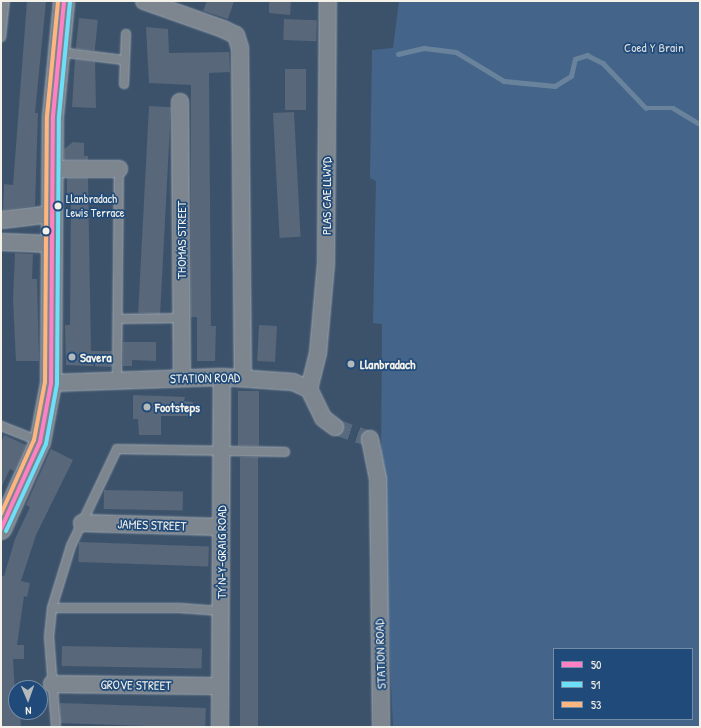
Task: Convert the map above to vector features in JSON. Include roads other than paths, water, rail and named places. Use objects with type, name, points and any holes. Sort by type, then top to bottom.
[{"type":"street","points":[[1,529],[40,442],[51,383],[52,169],[58,51],[64,1]]},
{"type":"street","points":[[144,1],[229,32],[236,36],[240,48],[243,377]]},
{"type":"street","name":"PLAS CAE LLWYD","points":[[309,388],[318,353],[326,263],[328,1]]},
{"type":"street","name":"THOMAS STREET","points":[[180,102],[182,378]]},
{"type":"street","points":[[52,169],[119,169]]},
{"type":"street","points":[[1,220],[52,214]]},
{"type":"street","points":[[1,242],[52,244]]},
{"type":"street","name":"TY'N-Y-GRAIG ROAD","points":[[220,727],[222,377]]},
{"type":"street","name":"STATION ROAD","points":[[51,383],[243,377],[293,382],[309,388]]},
{"type":"street","points":[[309,388],[323,418],[335,428]]},
{"type":"street","name":"STATION ROAD","points":[[370,439],[375,453],[378,479],[376,544],[382,726]]},
{"type":"street","name":"JAMES STREET","points":[[82,523],[221,527]]},
{"type":"street","name":"GROVE STREET","points":[[52,684],[220,686]]},
{"type":"lane","points":[[1,37],[5,1]]},
{"type":"lane","points":[[124,84],[126,34]]},
{"type":"lane","points":[[58,51],[124,60]]},
{"type":"lane","points":[[117,380],[119,169]]},
{"type":"lane","points":[[118,319],[181,318]]},
{"type":"lane","points":[[1,426],[40,442]]},
{"type":"lane","points":[[56,727],[52,684],[52,608],[58,579],[82,523],[117,449],[285,452]]},
{"type":"lane","points":[[52,608],[179,608],[220,611]]},
{"type":"waterway","points":[[398,54],[424,48],[456,52],[504,81],[555,86],[571,76],[575,59],[587,55],[603,63],[646,108],[673,108],[700,124]]},
{"type":"tunnel","points":[[335,427],[370,439]]},
{"type":"place","name":"Llanbradach Lewis Terrace","points":[[58,206]]},
{"type":"place","name":"Savera","points":[[72,357]]},
{"type":"place","name":"Llanbradach","points":[[351,364]]},
{"type":"place","name":"Footsteps","points":[[147,407]]},
{"type":"park label","name":"Coed Y Brain","points":[[654,47]]}]
